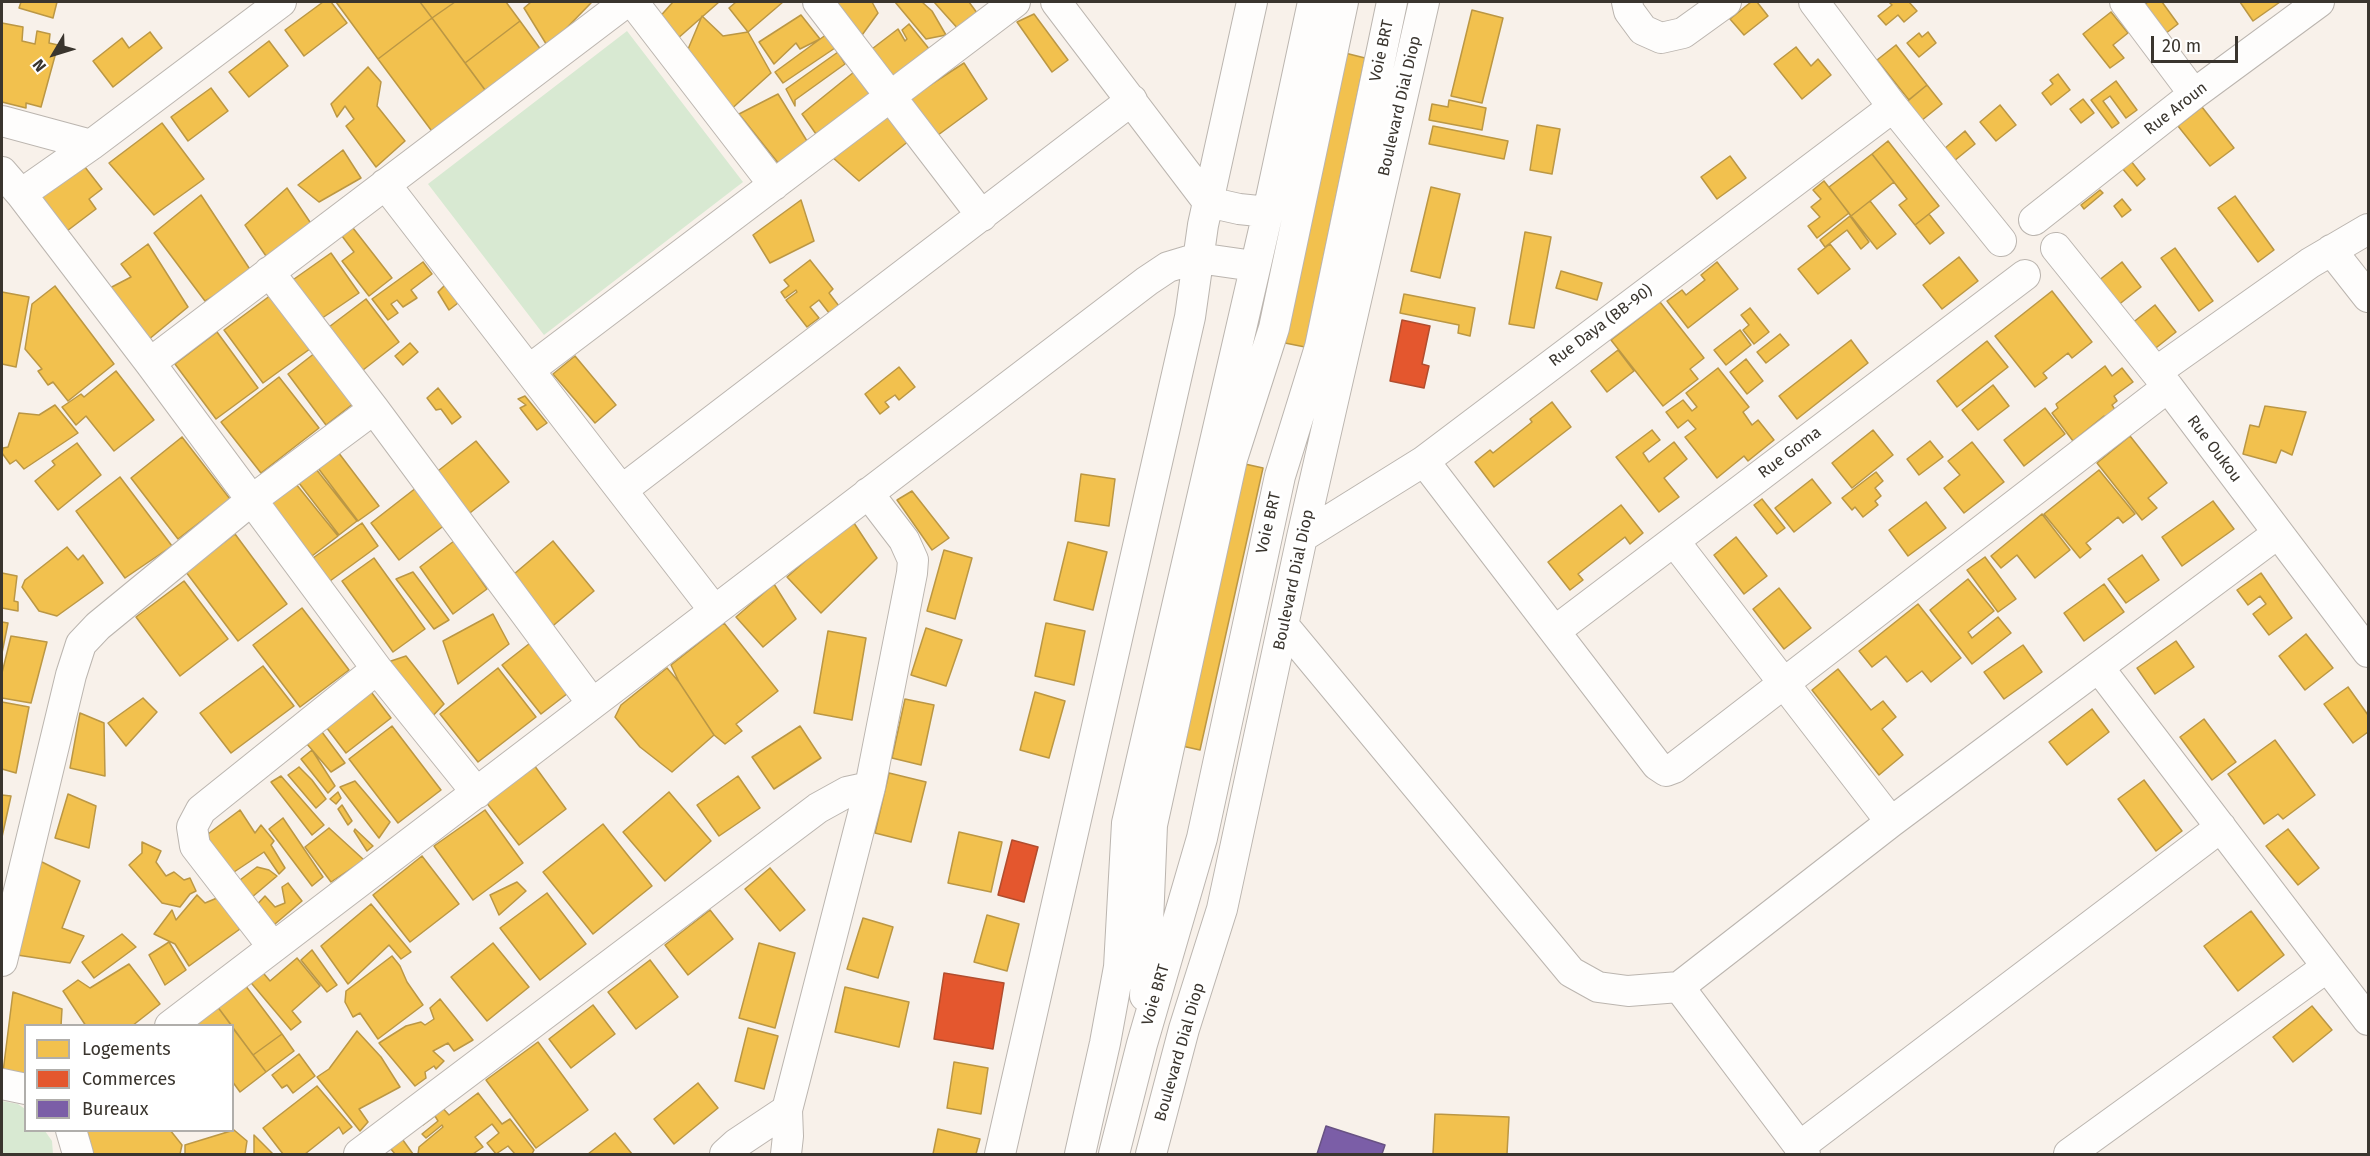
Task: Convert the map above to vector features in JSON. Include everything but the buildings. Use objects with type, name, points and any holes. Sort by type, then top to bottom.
[{"type":"street","points":[[21,194],[91,145],[281,2]]},
{"type":"street","points":[[150,363],[626,2]]},
{"type":"street","points":[[633,2],[774,185]]},
{"type":"street","points":[[818,2],[982,216]]},
{"type":"street","points":[[529,370],[1015,2]]},
{"type":"street","points":[[1056,2],[1208,202],[1268,212]]},
{"type":"street","points":[[1000,1155],[1190,317],[1208,202],[1252,2]]},
{"type":"street","points":[[1080,1155],[1106,1042],[1119,967],[1126,823],[1268,212],[1313,2]]},
{"type":"street","name":"Voie BRT","points":[[1143,1044],[1152,825],[1232,459],[1274,328],[1343,2]]},
{"type":"street","name":"Voie BRT","points":[[1114,1155],[1202,838],[1280,476],[1320,347],[1392,2]]},
{"type":"street","name":"Boulevard Dial Diop","points":[[1151,1155],[1184,1029],[1222,909],[1302,537],[1424,2]]},
{"type":"street","points":[[1627,2],[1629,10],[1643,30],[1661,38],[1683,33],[1725,2]]},
{"type":"street","points":[[1814,2],[1893,107],[2001,241]]},
{"type":"street","points":[[2125,2],[2194,94]]},
{"type":"street","name":"Rue Aroun","points":[[2034,220],[2194,94],[2319,2]]},
{"type":"street","points":[[622,490],[1132,100]]},
{"type":"street","name":"Rue Daya (BB-90)","points":[[1302,537],[1424,460],[1893,107]]},
{"type":"street","points":[[2,121],[91,145]]},
{"type":"street","points":[[2,172],[253,499],[377,669],[477,793]]},
{"type":"street","points":[[385,184],[714,610]]},
{"type":"street","points":[[2023,220],[2034,220],[2048,228],[2055,241],[2055,257],[2043,271],[2025,275],[2014,271],[2006,263],[2001,252],[2001,241],[2006,231],[2014,224],[2023,220]]},
{"type":"street","points":[[1424,460],[1657,765],[1666,771],[1674,768],[1784,684],[2162,379],[2331,250],[2368,229]]},
{"type":"street","name":"Rue Oukou","points":[[2056,248],[2162,379],[2368,652]]},
{"type":"street","points":[[2331,250],[2368,297]]},
{"type":"street","points":[[173,1024],[1147,281],[1168,267],[1198,258],[1254,266]]},
{"type":"street","points":[[269,272],[374,409],[592,704]]},
{"type":"street","name":"Rue Goma","points":[[1555,631],[2025,275]]},
{"type":"street","points":[[2,961],[71,675],[81,644],[98,626],[253,499],[374,409]]},
{"type":"street","points":[[786,1155],[787,1110],[870,786],[912,573],[913,560],[904,540],[868,493]]},
{"type":"street","points":[[1284,626],[1571,972],[1598,987],[1628,991],[1679,987],[1891,822],[2277,534]]},
{"type":"street","points":[[1674,541],[1891,822]]},
{"type":"street","points":[[2099,668],[2368,1020]]},
{"type":"street","points":[[273,947],[195,846],[192,827],[201,810],[377,669]]},
{"type":"street","points":[[358,1155],[818,808],[848,792],[870,786]]},
{"type":"street","points":[[1679,987],[1802,1151],[2221,827]]},
{"type":"street","points":[[2069,1155],[2327,967]]},
{"type":"street","points":[[2,1084],[24,1089]]},
{"type":"street","points":[[725,1155],[736,1144],[787,1110]]},
{"type":"street","points":[[71,1132],[78,1155]]},
{"type":"green space","points":[[627,31],[743,182],[544,335],[428,184]]},
{"type":"green space","points":[[2,1101],[18,1104],[24,1108],[24,1132],[46,1132],[52,1141],[53,1154],[2,1154]]}]
